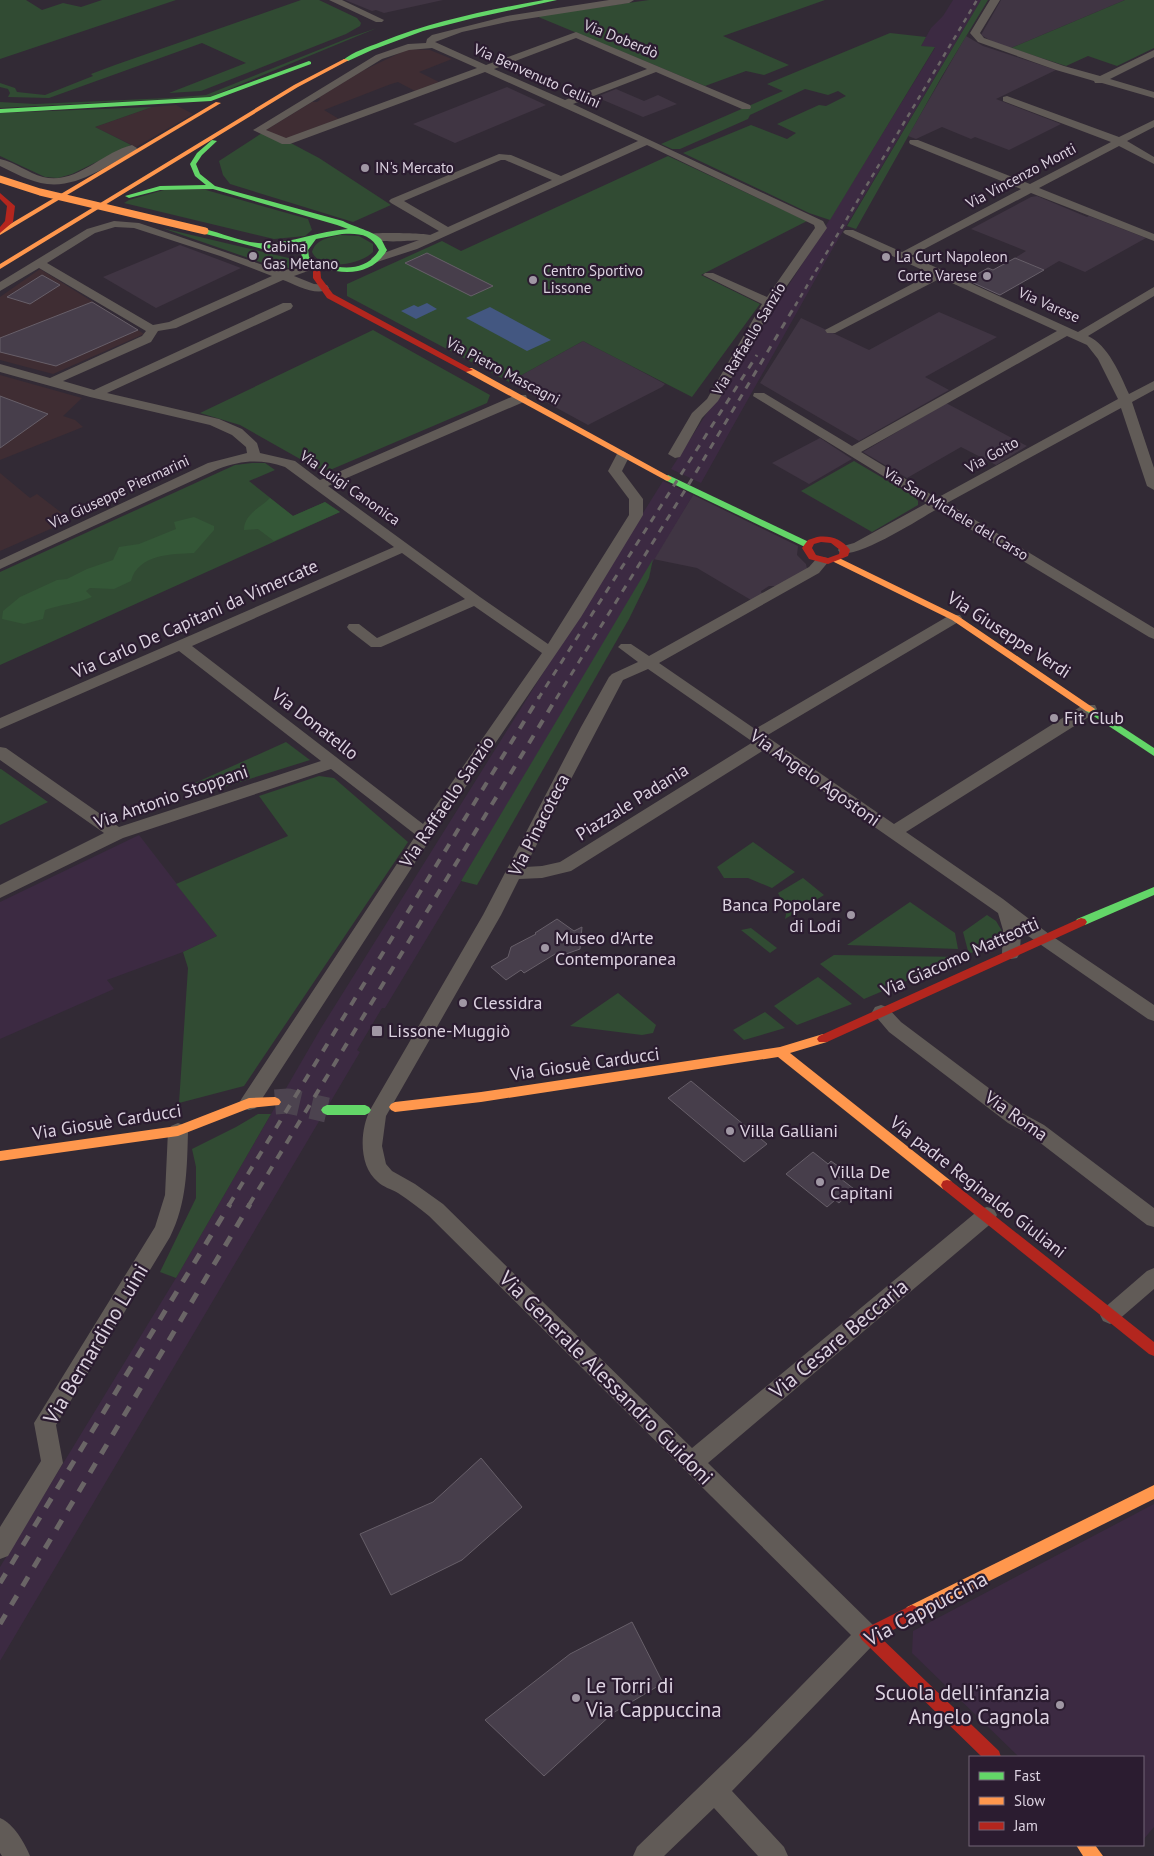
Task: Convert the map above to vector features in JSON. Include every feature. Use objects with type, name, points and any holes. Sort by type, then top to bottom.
[{"type":"main road","points":[[258,94],[326,57],[361,41],[428,18],[501,0]]},
{"type":"main road","points":[[0,267],[262,106],[367,49],[438,26],[506,9],[554,0]]},
{"type":"main road","points":[[0,111],[198,101],[259,82],[326,57]]},
{"type":"main road","points":[[0,232],[198,114],[259,82]]},
{"type":"main road","points":[[262,106],[198,153],[193,161],[194,172],[199,178],[213,187],[227,192],[340,223],[381,243],[383,251],[377,259],[329,283],[323,288],[315,270],[304,260],[303,256],[303,250],[316,238],[319,226],[309,215]]},
{"type":"main road","points":[[211,161],[212,177],[227,192]]},
{"type":"main road","points":[[0,179],[40,192],[260,244],[304,260],[337,269],[360,267]]},
{"type":"main road","points":[[0,275],[124,198],[137,192],[165,187],[213,187]]},
{"type":"main road","points":[[64,210],[96,190]]},
{"type":"main road","points":[[0,195],[11,206],[9,222],[0,232]]},
{"type":"main road","points":[[260,244],[273,245],[340,232],[366,235]]},
{"type":"main road","name":"Via Pietro Mascagni","points":[[323,288],[330,296],[623,455]]},
{"type":"main road","name":"Via Giuseppe Verdi","points":[[623,455],[808,545]]},
{"type":"main road","name":"Via Giuseppe Verdi","points":[[834,557],[841,544],[826,539],[815,540],[808,545],[807,551],[809,554],[834,557],[955,618],[1154,753]]},
{"type":"main road","name":"Via Giacomo Matteotti","points":[[780,1052],[821,1040],[1043,938],[1154,891]]},
{"type":"main road","name":"Via Giosuè Carducci","points":[[395,1107],[481,1097],[780,1052]]},
{"type":"main road","name":"Via padre Reginaldo Giuliani","points":[[780,1052],[1154,1350]]},
{"type":"main road","name":"Via Giosuè Carducci","points":[[0,1156],[178,1131],[250,1103],[275,1102]]},
{"type":"main road","points":[[327,1110],[371,1112]]},
{"type":"main road","name":"Via Cappuccina","points":[[867,1636],[1154,1492]]},
{"type":"main road","points":[[867,1636],[992,1756]]},
{"type":"main road","points":[[1085,1846],[1095,1856]]},
{"type":"street","points":[[334,0],[379,20]]},
{"type":"street","name":"Via Benvenuto Cellini","points":[[629,0],[484,23],[435,37],[430,41],[433,45],[647,141],[819,223]]},
{"type":"street","points":[[995,0],[974,33],[976,37],[989,44],[1099,81],[1154,94]]},
{"type":"street","name":"Via Doberdò","points":[[433,45],[408,47],[379,57],[254,132],[286,142],[576,35],[746,107]]},
{"type":"street","points":[[1099,81],[1154,53]]},
{"type":"street","points":[[564,104],[656,69]]},
{"type":"street","points":[[1007,99],[1119,141],[1154,160]]},
{"type":"street","name":"Via Vincenzo Monti","points":[[902,256],[1154,123]]},
{"type":"street","points":[[377,259],[413,247],[647,141]]},
{"type":"street","points":[[914,142],[1154,238]]},
{"type":"street","points":[[0,162],[41,179],[52,181],[78,175],[132,148]]},
{"type":"street","points":[[447,231],[395,201],[499,157],[508,157],[560,179]]},
{"type":"street","name":"Via Raffaello Sanzio","points":[[675,454],[697,416],[712,401],[769,303],[821,228],[819,223]]},
{"type":"street","name":"Via Pietro Mascagni","points":[[39,263],[91,231],[114,224],[135,225],[224,254],[312,287],[323,288]]},
{"type":"street","points":[[366,235],[400,238],[428,236],[447,231]]},
{"type":"street","name":"Via Varese","points":[[849,232],[1091,342],[1106,360],[1125,401],[1153,480]]},
{"type":"street","name":"Via Pietro Mascagni","points":[[270,271],[290,274],[304,270],[304,260]]},
{"type":"street","points":[[0,287],[39,263],[151,329],[172,325],[282,276]]},
{"type":"street","points":[[709,274],[769,303]]},
{"type":"street","points":[[830,330],[940,274]]},
{"type":"street","points":[[1080,336],[1152,294]]},
{"type":"street","points":[[95,394],[287,306]]},
{"type":"street","points":[[52,382],[147,339],[151,335],[151,329]]},
{"type":"street","points":[[851,452],[1067,332]]},
{"type":"street","points":[[0,368],[95,394],[214,422],[237,432],[252,446],[254,455]]},
{"type":"street","name":"Via Goito","points":[[834,557],[859,546],[939,503],[1154,385]]},
{"type":"street","name":"Via San Michele del Carso","points":[[759,396],[1154,634]]},
{"type":"street","points":[[319,485],[521,398]]},
{"type":"street","name":"Via Luigi Canonica","points":[[254,455],[269,457],[290,464],[475,600],[548,651]]},
{"type":"street","name":"Via Giuseppe Piermarini","points":[[0,565],[213,466],[236,457],[254,455]]},
{"type":"street","name":"Via Raffaello Sanzio","points":[[250,1103],[426,834],[548,651],[574,616],[636,515],[636,500],[615,471],[623,455]]},
{"type":"street","name":"Via Carlo De Capitani da Vimercate","points":[[0,724],[405,547]]},
{"type":"street","name":"Via Pinacoteca","points":[[371,1112],[441,1001],[492,915],[617,677],[648,663],[834,557]]},
{"type":"street","points":[[354,627],[376,644],[475,600]]},
{"type":"street","name":"Piazzale Padania","points":[[514,873],[542,872],[565,867],[760,739],[955,618]]},
{"type":"street","name":"Via Donatello","points":[[181,646],[426,834]]},
{"type":"street","name":"Via Angelo Agostoni","points":[[626,647],[1154,1014]]},
{"type":"street","points":[[893,832],[1089,709]]},
{"type":"street","points":[[0,752],[117,834]]},
{"type":"street","name":"Via Antonio Stoppani","points":[[0,892],[117,834],[332,763]]},
{"type":"street","points":[[1005,909],[1012,930],[1011,953]]},
{"type":"street","name":"Via Roma","points":[[881,1012],[895,1027],[1015,1118],[1037,1130],[1154,1219]]},
{"type":"street","name":"Via Generale Alessandro Guidoni","points":[[371,1112],[373,1130],[372,1150],[376,1166],[384,1176],[416,1194],[436,1210],[867,1636]]},
{"type":"street","name":"Via Bernardino Luini","points":[[0,1548],[52,1463],[52,1452],[46,1443],[45,1424],[172,1215],[176,1198],[178,1131]]},
{"type":"street","name":"Via Cesare Beccaria","points":[[692,1462],[986,1215]]},
{"type":"street","points":[[1110,1315],[1154,1277]]},
{"type":"street","name":"Via Cappuccina","points":[[646,1856],[760,1746],[867,1636]]},
{"type":"street","points":[[714,1790],[775,1856]]},
{"type":"street","points":[[0,1831],[17,1856]]},
{"type":"shaded area","points":[[345,0],[443,0],[384,13],[376,10],[372,11]]},
{"type":"shaded area","points":[[953,0],[981,0],[833,248],[701,483],[671,469],[806,258],[935,48],[921,46],[931,28],[943,16]]},
{"type":"shaded area","points":[[1001,0],[1125,0],[1011,48],[993,42],[981,35]]},
{"type":"shaded area","points":[[966,36],[983,46],[1056,70],[996,99],[1061,124],[1009,150],[975,137],[971,139],[942,127],[916,139],[908,136]]},
{"type":"shaded area","points":[[408,49],[430,50],[452,59],[419,72],[439,82],[415,91],[398,82],[391,84],[324,110],[339,119],[284,139],[266,130],[312,102],[317,102],[321,99],[318,98],[362,71]]},
{"type":"shaded area","points":[[507,87],[546,105],[455,143],[413,124]]},
{"type":"shaded area","points":[[616,89],[644,101],[658,95],[677,104],[643,117],[596,97]]},
{"type":"shaded area","points":[[176,105],[193,114],[136,147],[95,127],[152,107]]},
{"type":"shaded area","points":[[1037,196],[1087,217],[1089,216],[1146,238],[1085,272],[1059,261],[1044,270],[1015,258],[1026,251],[971,229],[1031,197]]},
{"type":"shaded area","points":[[180,245],[241,268],[156,308],[103,277]]},
{"type":"shaded area","points":[[40,269],[144,334],[53,374],[0,360],[0,297]]},
{"type":"shaded area","points":[[939,312],[997,337],[925,377],[949,390],[859,441],[760,383],[801,318],[869,350]]},
{"type":"shaded area","points":[[583,341],[665,384],[588,425],[509,382]]},
{"type":"shaded area","points":[[0,375],[82,398],[63,416],[75,420],[83,427],[0,460]]},
{"type":"shaded area","points":[[946,403],[1027,446],[996,465],[961,447],[907,478],[863,452]]},
{"type":"shaded area","points":[[820,438],[852,459],[809,484],[772,463]]},
{"type":"shaded area","points":[[0,473],[30,498],[37,494],[71,520],[0,551]]},
{"type":"shaded area","points":[[663,481],[693,495],[385,1008],[382,1008],[357,1050],[360,1052],[0,1661],[0,1567],[176,1278],[321,1028]]},
{"type":"shaded area","points":[[693,495],[798,546],[797,555],[806,564],[807,569],[781,586],[769,586],[761,591],[762,595],[751,600],[697,568],[653,559]]},
{"type":"shaded area","points":[[139,835],[217,936],[183,952],[107,980],[114,989],[0,1039],[0,902]]},
{"type":"shaded area","name":"Scuola dell'infanzia Angelo Cagnola","points":[[1154,1504],[1154,1827],[1144,1839],[1144,1756],[1018,1756],[912,1653],[913,1631]]},
{"type":"green space","points":[[0,0],[26,0],[42,10],[63,3],[81,7],[102,0],[176,0],[0,59]]},
{"type":"green space","points":[[301,0],[319,0],[357,18],[361,23],[360,26],[346,34],[201,91],[169,93],[246,63],[202,43],[49,98],[8,97],[10,93],[8,89],[0,87],[0,83],[15,88],[17,92],[45,95],[115,65]]},
{"type":"green space","points":[[649,0],[825,0],[723,36],[789,65],[764,75],[746,71],[705,86],[536,16]]},
{"type":"green space","points":[[981,0],[988,0],[942,76],[856,229],[847,226]]},
{"type":"green space","points":[[1125,0],[1154,0],[1154,48],[1117,66],[1088,56],[1066,66],[1011,48]]},
{"type":"green space","points":[[377,28],[210,97],[0,108],[0,102],[35,104],[206,95]]},
{"type":"green space","points":[[890,33],[926,37],[921,46],[935,47],[830,220],[809,213],[683,153],[751,125],[787,139],[796,133],[777,124],[819,105],[826,106],[846,96],[838,91],[828,95],[805,89],[750,115],[748,119],[680,149],[672,149],[661,144],[783,91],[767,84]]},
{"type":"green space","points":[[152,107],[95,127],[131,145],[72,174],[58,178],[45,177],[0,156],[0,113]]},
{"type":"green space","points":[[268,131],[319,158],[391,205],[353,222],[230,184],[223,175],[219,161]]},
{"type":"green space","name":"Centro Sportivo Lissone","points":[[668,156],[807,221],[701,275],[760,304],[692,397],[583,341],[509,382],[347,296],[347,284],[442,241],[461,251]]},
{"type":"green space","points":[[164,190],[206,190],[308,219],[312,230],[305,236],[274,239],[124,203]]},
{"type":"green space","points":[[162,228],[297,260],[302,266],[293,269],[263,263]]},
{"type":"green space","points":[[340,235],[359,236],[373,244],[373,252],[367,257],[350,263],[332,264],[317,258],[312,252],[319,242]]},
{"type":"green space","points":[[373,330],[490,395],[487,403],[330,470],[316,468],[240,425],[200,413]]},
{"type":"green space","points":[[854,461],[915,497],[918,505],[872,532],[801,491]]},
{"type":"green space","points":[[265,463],[275,470],[249,481],[293,516],[325,502],[340,512],[0,665],[0,572],[235,465]]},
{"type":"green space","points":[[270,498],[293,516],[325,502],[340,512],[274,541],[258,529],[244,530],[250,515]]},
{"type":"green space","points":[[194,517],[214,526],[214,530],[194,553],[157,557],[141,565],[131,581],[114,589],[90,588],[86,591],[92,597],[45,610],[43,619],[24,624],[2,619],[3,611],[20,597],[57,580],[67,579],[87,569],[113,560],[119,547],[139,544],[176,529],[174,522]]},
{"type":"green space","points":[[653,559],[649,578],[629,619],[477,885],[461,881]]},
{"type":"green space","points":[[286,742],[310,760],[205,793],[195,783]]},
{"type":"green space","points":[[1,769],[48,802],[0,825]]},
{"type":"green space","points":[[319,776],[334,778],[408,842],[244,1086],[179,1103],[188,968],[183,952],[217,936],[176,884],[288,836],[259,796]]},
{"type":"green space","points":[[753,842],[795,872],[772,888],[748,878],[724,878],[717,867]]},
{"type":"green space","points":[[803,878],[824,895],[785,919],[787,910],[778,893]]},
{"type":"green space","points":[[910,902],[955,933],[958,949],[847,945]]},
{"type":"green space","points":[[987,915],[996,921],[1002,931],[998,940],[971,953],[968,951],[963,932]]},
{"type":"green space","points":[[751,928],[777,948],[770,953],[741,930]]},
{"type":"green space","points":[[834,955],[963,957],[864,999],[820,964]]},
{"type":"green space","points":[[818,977],[852,1004],[797,1025],[774,1006]]},
{"type":"green space","points":[[618,993],[656,1025],[653,1033],[642,1035],[570,1026]]},
{"type":"green space","points":[[765,1012],[785,1028],[744,1040],[733,1030]]},
{"type":"green space","points":[[258,1114],[271,1114],[176,1278],[160,1272],[196,1198],[196,1167],[192,1149]]},
{"type":"water","points":[[427,303],[437,309],[416,319],[401,311],[414,305],[418,307]]},
{"type":"water","points":[[490,307],[551,340],[527,351],[466,318]]},
{"type":"building","points":[[427,253],[493,286],[471,296],[405,263]]},
{"type":"building","name":"Corte Varese","points":[[1015,258],[1044,270],[1000,295],[967,280],[988,268],[993,270]]},
{"type":"building","points":[[42,275],[60,285],[30,304],[7,297]]},
{"type":"building","points":[[92,302],[138,330],[56,366],[0,352],[0,338]]},
{"type":"building","points":[[0,396],[48,414],[0,448]]},
{"type":"building","name":"Museo d'Arte Contemporanea","points":[[557,919],[574,931],[582,927],[580,949],[566,954],[555,954],[524,973],[521,970],[506,980],[491,967],[508,957],[511,947],[536,934]]},
{"type":"building","name":"Villa Galliani","points":[[691,1081],[767,1144],[744,1162],[668,1098]]},
{"type":"building","name":"Villa De Capitani","points":[[813,1152],[828,1164],[831,1161],[842,1169],[836,1175],[854,1189],[839,1203],[835,1200],[827,1207],[786,1174]]},
{"type":"building","points":[[481,1458],[522,1507],[462,1560],[391,1595],[360,1534],[433,1502]]},
{"type":"building","name":"Le Torri di Via Cappuccina","points":[[632,1622],[663,1683],[613,1713],[544,1776],[485,1720],[570,1654]]},
{"type":"tunnel","points":[[275,1102],[288,1101],[327,1110]]},
{"type":"railway","points":[[795,306],[977,0]]},
{"type":"railway","points":[[556,699],[692,479],[796,304]]},
{"type":"railway","points":[[538,699],[757,355]]},
{"type":"railway","points":[[229,1205],[539,697]]},
{"type":"railway","points":[[249,1205],[557,697]]},
{"type":"railway","points":[[0,1583],[230,1204]]},
{"type":"railway","points":[[0,1624],[250,1204]]},
{"type":"traffic: fast","points":[[346,60],[370,48],[447,22],[554,0]]},
{"type":"traffic: fast","points":[[0,111],[211,99],[309,63]]},
{"type":"traffic: fast","points":[[214,141],[199,154],[193,164],[197,175],[213,187],[340,223],[361,233]]},
{"type":"traffic: fast","points":[[129,196],[160,188],[213,187]]},
{"type":"traffic: fast","points":[[205,231],[274,250]]},
{"type":"traffic: fast","points":[[260,245],[287,244],[327,234],[356,231],[369,234],[378,239],[383,250],[377,260],[362,268],[332,268],[306,258],[304,250],[312,239]]},
{"type":"traffic: fast","points":[[668,478],[808,545]]},
{"type":"traffic: fast","points":[[1090,709],[1154,753]]},
{"type":"traffic: fast","points":[[1081,922],[1154,891]]},
{"type":"traffic: fast","points":[[327,1110],[365,1110]]},
{"type":"traffic: slow","points":[[0,267],[296,86],[346,60]]},
{"type":"traffic: slow","points":[[0,233],[218,103]]},
{"type":"traffic: slow","points":[[0,179],[40,192],[205,231]]},
{"type":"traffic: slow","points":[[469,370],[668,478]]},
{"type":"traffic: slow","points":[[837,560],[955,618],[1090,709]]},
{"type":"traffic: slow","points":[[395,1107],[481,1097],[780,1052],[823,1039]]},
{"type":"traffic: slow","points":[[780,1052],[947,1185]]},
{"type":"traffic: slow","points":[[0,1156],[178,1131],[249,1103],[275,1102]]},
{"type":"traffic: slow","points":[[912,1612],[1154,1492]]},
{"type":"traffic: slow","points":[[1085,1846],[1095,1856]]},
{"type":"traffic: jam","points":[[0,195],[11,206],[9,222],[0,231]]},
{"type":"traffic: jam","points":[[316,266],[317,278],[330,296],[469,370]]},
{"type":"traffic: jam","points":[[820,539],[831,540],[840,544],[845,550],[843,556],[828,561],[812,557],[807,548],[811,542],[820,539]]},
{"type":"traffic: jam","points":[[823,1039],[1081,922]]},
{"type":"traffic: jam","points":[[947,1185],[1154,1350]]},
{"type":"traffic: jam","points":[[912,1612],[867,1635],[992,1756]]},
{"type":"place","name":"IN's Mercato","points":[[365,168]]},
{"type":"place","name":"Cabina Gas Metano","points":[[253,256]]},
{"type":"place","name":"La Curt Napoleon","points":[[886,257]]},
{"type":"place","name":"Corte Varese","points":[[987,276]]},
{"type":"place","name":"Centro Sportivo Lissone","points":[[533,280]]},
{"type":"place","name":"Fit Club","points":[[1054,718]]},
{"type":"place","name":"Banca Popolare di Lodi","points":[[851,915]]},
{"type":"place","name":"Museo d'Arte Contemporanea","points":[[545,948]]},
{"type":"place","name":"Clessidra","points":[[463,1003]]},
{"type":"place","name":"Lissone-Muggiò","points":[[377,1031]]},
{"type":"place","name":"Villa Galliani","points":[[730,1131]]},
{"type":"place","name":"Villa De Capitani","points":[[820,1182]]},
{"type":"place","name":"Le Torri di Via Cappuccina","points":[[576,1698]]},
{"type":"place","name":"Scuola dell'infanzia Angelo Cagnola","points":[[1060,1705]]}]
